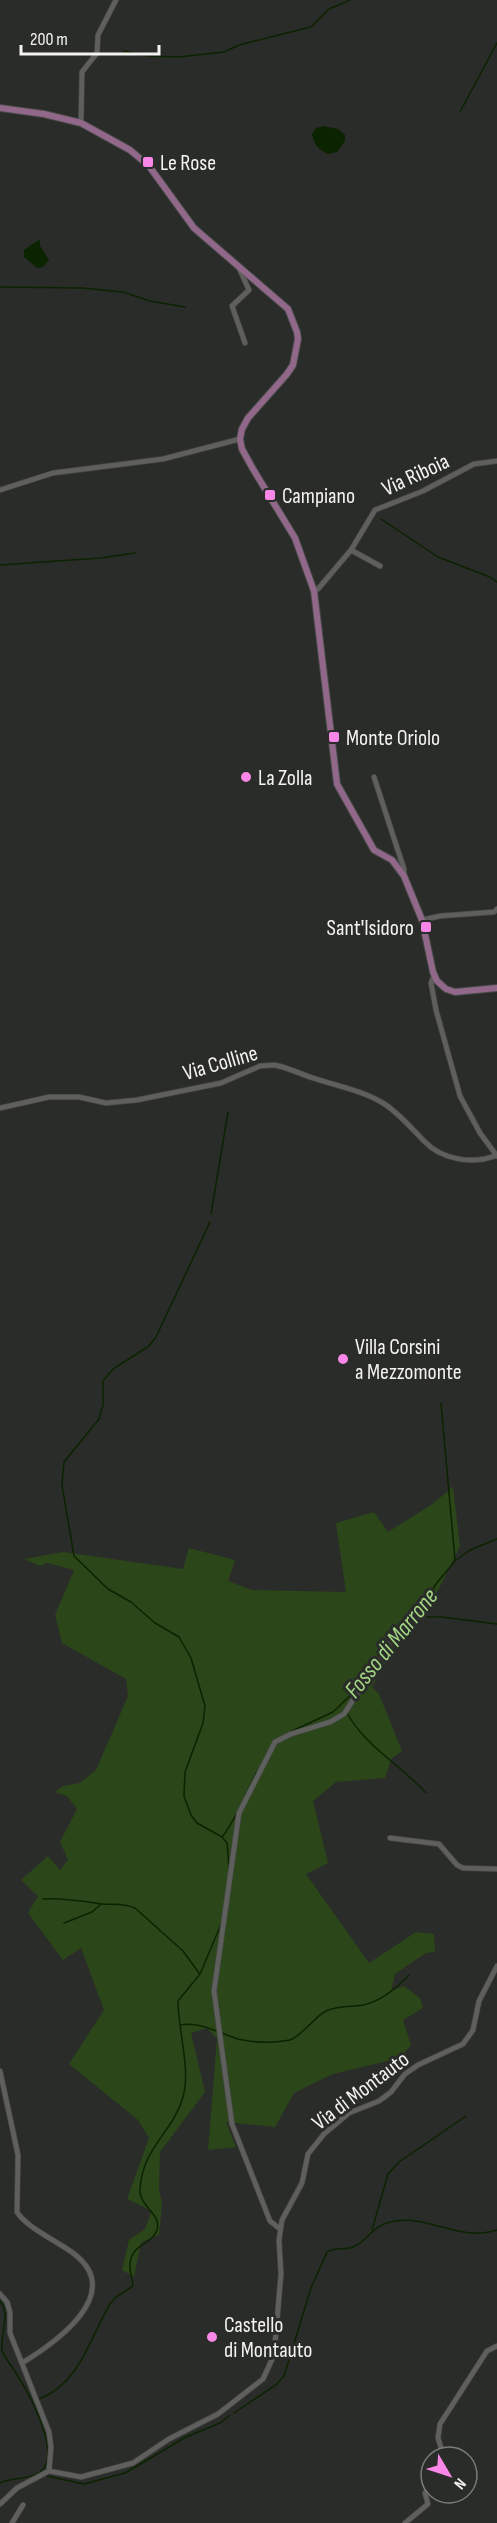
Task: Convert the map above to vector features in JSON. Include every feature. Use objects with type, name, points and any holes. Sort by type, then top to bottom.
[{"type":"main road","points":[[0,108],[44,114],[81,123],[141,158],[194,228],[288,309],[298,339],[293,365],[283,380],[248,418],[240,439],[248,461],[295,538],[314,591],[337,784],[374,850],[393,860],[404,876],[422,920],[434,976],[442,986],[455,992],[497,988]]},
{"type":"street","points":[[81,123],[82,72],[97,53],[98,35],[117,0]]},
{"type":"street","points":[[238,266],[249,290],[232,306],[245,344]]},
{"type":"street","points":[[0,490],[53,473],[163,459],[240,439]]},
{"type":"street","name":"Via Riboia","points":[[314,591],[318,590],[351,550],[375,510],[423,491],[474,464],[497,461]]},
{"type":"street","points":[[351,550],[380,566]]},
{"type":"street","points":[[374,777],[388,816],[404,869],[404,876]]},
{"type":"street","points":[[422,920],[440,916],[494,912],[497,909]]},
{"type":"street","points":[[434,976],[431,983],[436,1010],[460,1096],[480,1133],[497,1156]]},
{"type":"street","name":"Via Colline","points":[[0,1108],[48,1096],[79,1097],[106,1103],[137,1100],[221,1083],[260,1066],[274,1065],[360,1092],[384,1104],[410,1125],[425,1143],[446,1155],[465,1161],[497,1156]]},
{"type":"street","points":[[280,2229],[270,2221],[232,2124],[214,1991],[239,1813],[275,1742],[291,1734],[330,1722],[344,1714],[393,1638]]},
{"type":"street","points":[[390,1838],[439,1844],[457,1865],[464,1868],[497,1869]]},
{"type":"street","name":"Via di Montauto","points":[[49,2471],[81,2477],[133,2463],[169,2439],[218,2414],[262,2379],[274,2355],[281,2274],[279,2240],[282,2220],[302,2183],[308,2154],[324,2134],[349,2112],[379,2101],[391,2092],[405,2074],[418,2065],[463,2044],[473,2030],[481,1995],[497,1966]]},
{"type":"street","points":[[0,2071],[18,2155],[17,2212],[27,2222],[75,2255],[88,2269],[91,2278],[89,2299],[82,2315],[60,2339],[22,2363]]},
{"type":"street","points":[[0,2294],[8,2302],[10,2333],[49,2432],[51,2447],[49,2471],[17,2488],[0,2504]]},
{"type":"street","points":[[440,2445],[438,2438],[440,2424],[487,2351],[497,2346]]},
{"type":"street","points":[[12,2523],[23,2505]]},
{"type":"street","points":[[405,2523],[427,2505]]},
{"type":"shaded area","points":[[324,126],[338,129],[345,135],[345,141],[337,152],[328,154],[315,144],[312,134],[316,128]]},
{"type":"shaded area","points":[[40,239],[40,246],[49,260],[43,267],[37,268],[24,257],[24,250]]},
{"type":"shaded area","points":[[453,1487],[460,1546],[426,1615],[412,1617],[372,1687],[379,1694],[402,1751],[391,1759],[385,1778],[336,1782],[313,1801],[328,1863],[306,1874],[369,1963],[416,1932],[434,1934],[435,1952],[426,1953],[395,1974],[391,1991],[404,1986],[420,1998],[423,2008],[403,2020],[411,2045],[400,2058],[333,2074],[294,2093],[275,2127],[226,2122],[236,2147],[208,2150],[217,2039],[207,2028],[191,2033],[205,2092],[160,2152],[159,2189],[162,2204],[159,2235],[141,2242],[134,2277],[122,2270],[129,2240],[145,2229],[152,2211],[127,2199],[149,2138],[138,2120],[69,2064],[104,2010],[81,1948],[63,1960],[28,1913],[38,1896],[21,1880],[48,1856],[60,1870],[68,1860],[60,1842],[77,1809],[67,1796],[55,1792],[63,1786],[80,1783],[96,1770],[128,1696],[126,1679],[62,1643],[55,1615],[74,1570],[47,1563],[40,1566],[24,1559],[63,1552],[183,1569],[189,1548],[235,1560],[228,1581],[252,1590],[346,1592],[336,1523],[374,1512],[388,1532],[431,1505]]},
{"type":"waterway","points":[[124,51],[148,56],[178,57],[224,52],[239,45],[311,27],[329,9],[350,0]]},
{"type":"waterway","points":[[460,112],[497,43]]},
{"type":"waterway","points":[[0,287],[82,288],[123,292],[150,301],[185,307]]},
{"type":"waterway","points":[[381,519],[438,557],[490,577],[497,582]]},
{"type":"waterway","points":[[0,565],[100,558],[135,553]]},
{"type":"waterway","points":[[211,1214],[228,1112]]},
{"type":"waterway","points":[[210,1222],[156,1337],[149,1346],[113,1369],[103,1381],[103,1405],[99,1419],[64,1462],[62,1485],[74,1556],[108,1589],[131,1602],[155,1623],[179,1637],[191,1658],[205,1706],[203,1723],[185,1772],[184,1796],[191,1815],[197,1823],[222,1837],[227,1843],[229,1867]]},
{"type":"waterway","points":[[441,1403],[455,1560]]},
{"type":"waterway","name":"Fosso di Marrone","points":[[392,1637],[423,1605],[436,1584],[455,1561],[470,1550],[497,1539]]},
{"type":"waterway","points":[[410,1617],[442,1617],[497,1624]]},
{"type":"waterway","name":"Fosso di Marrone","points":[[365,1677],[384,1648]]},
{"type":"waterway","name":"Fosso di Marrone","points":[[290,1732],[333,1712],[358,1688]]},
{"type":"waterway","points":[[347,1713],[364,1736],[426,1793]]},
{"type":"waterway","name":"Fosso di Marrone","points":[[222,1837],[237,1813],[258,1770]]},
{"type":"waterway","points":[[43,1899],[66,1899],[131,1906],[183,1951],[199,1973]]},
{"type":"waterway","points":[[64,1923],[92,1912],[101,1904]]},
{"type":"waterway","name":"Fosso di Marrone","points":[[39,2399],[53,2392],[74,2371],[110,2304],[116,2297],[133,2286],[131,2257],[138,2248],[155,2235],[157,2230],[156,2219],[143,2201],[140,2190],[146,2162],[172,2121],[183,2097],[186,2074],[178,2001],[200,1974],[222,1922]]},
{"type":"waterway","points":[[180,2025],[202,2026],[238,2039],[251,2041],[290,2040],[326,2011],[339,2007],[363,2005],[376,2000],[394,1989],[409,1975]]},
{"type":"waterway","points":[[372,2230],[388,2174],[399,2162],[466,2116]]},
{"type":"waterway","points":[[234,2413],[277,2384],[284,2376],[311,2288],[327,2252],[353,2247],[381,2225],[396,2221],[409,2220],[471,2233],[497,2230]]},
{"type":"waterway","name":"Fosso di Marrone","points":[[0,2301],[5,2312],[2,2350],[34,2405],[48,2451],[46,2463],[36,2475],[0,2483]]},
{"type":"waterway","points":[[47,2476],[84,2484],[125,2473],[186,2437],[220,2423],[230,2415]]},
{"type":"place","name":"Le Rose","points":[[148,162]]},
{"type":"place","name":"Campiano","points":[[270,495]]},
{"type":"place","name":"Monte Oriolo","points":[[334,737]]},
{"type":"place","name":"La Zolla","points":[[246,777]]},
{"type":"place","name":"Sant'Isidoro","points":[[426,927]]},
{"type":"place","name":"Villa Corsini a Mezzomonte","points":[[343,1359]]},
{"type":"place","name":"Castello di Montauto","points":[[212,2337]]}]
